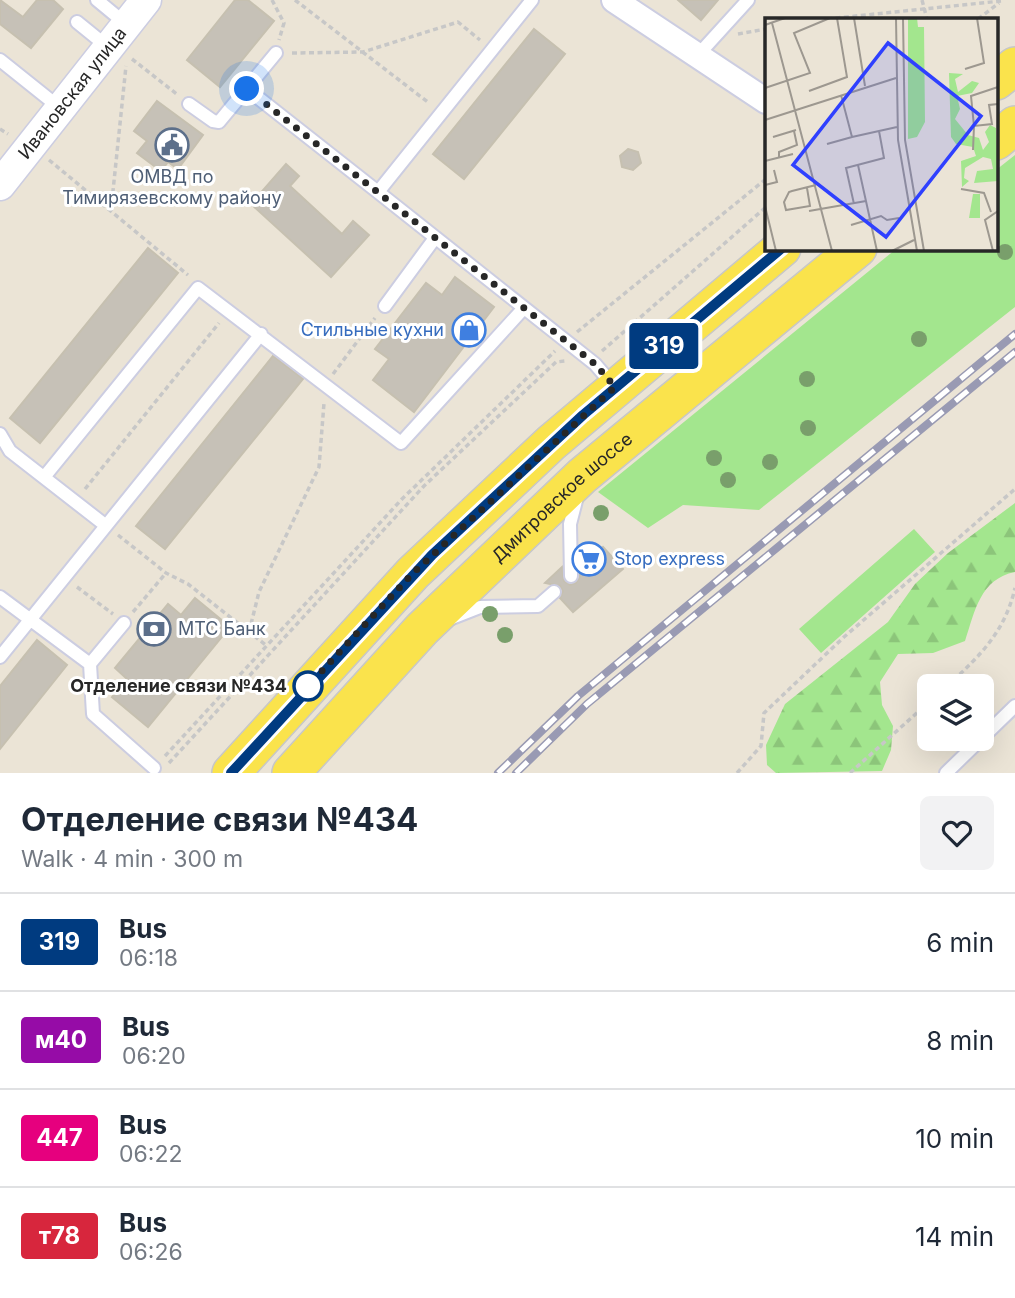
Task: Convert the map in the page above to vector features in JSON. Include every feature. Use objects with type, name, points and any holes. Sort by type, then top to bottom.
[{"type":"main road","points":[[998,79],[1015,66]]},
{"type":"main road","points":[[998,139],[1015,125]]},
{"type":"main road","points":[[231,773],[413,573],[615,387],[780,250]]},
{"type":"main road","name":"Дмитровское шоссе","points":[[291,773],[422,629],[582,476],[856,250]]},
{"type":"street","name":"Ивановская улица","points":[[0,185],[146,0]]},
{"type":"street","points":[[614,0],[765,100]]},
{"type":"lane","points":[[97,0],[127,24]]},
{"type":"lane","points":[[378,192],[532,0]]},
{"type":"lane","points":[[698,55],[748,0]]},
{"type":"lane","points":[[77,22],[108,48]]},
{"type":"lane","points":[[189,104],[213,121],[219,122],[276,53]]},
{"type":"lane","points":[[0,60],[61,108]]},
{"type":"lane","points":[[247,89],[584,357],[615,387]]},
{"type":"lane","points":[[385,306],[435,238]]},
{"type":"lane","points":[[45,476],[198,288],[401,443],[523,309]]},
{"type":"lane","points":[[0,657],[261,334]]},
{"type":"lane","points":[[0,434],[10,451],[105,525]]},
{"type":"lane","points":[[571,576],[570,524],[582,476]]},
{"type":"lane","points":[[422,629],[480,607],[538,606],[554,592]]},
{"type":"lane","points":[[0,597],[90,664]]},
{"type":"lane","points":[[124,623],[90,664],[93,714],[153,768]]},
{"type":"lane","points":[[994,726],[1015,706]]},
{"type":"lane","points":[[946,773],[969,751]]},
{"type":"path","points":[[272,0],[284,23],[276,53],[363,52],[458,22],[492,50]]},
{"type":"path","points":[[295,0],[442,113]]},
{"type":"path","points":[[922,0],[927,18]]},
{"type":"path","points":[[838,18],[1002,1]]},
{"type":"path","points":[[979,18],[1002,1]]},
{"type":"path","points":[[111,210],[127,55],[189,104]]},
{"type":"path","points":[[39,152],[184,271],[198,288]]},
{"type":"path","points":[[153,768],[402,499],[564,342],[765,179]]},
{"type":"path","points":[[168,763],[424,486],[556,362],[599,354],[765,208]]},
{"type":"path","points":[[248,632],[259,592],[320,467],[326,384],[385,306]]},
{"type":"path","points":[[76,500],[229,311]]},
{"type":"path","points":[[737,773],[761,746],[764,713],[843,636],[1015,489]]},
{"type":"path","points":[[105,525],[166,573],[188,584],[267,646]]},
{"type":"path","points":[[64,577],[124,623],[166,573]]},
{"type":"path","points":[[960,674],[998,634],[1010,610],[1015,589]]},
{"type":"path","points":[[849,773],[917,713]]},
{"type":"green space","points":[[1015,155],[1015,307],[759,510],[683,505],[648,528],[598,492],[895,250],[998,250],[998,168]]},
{"type":"green space","points":[[1015,503],[1015,572],[1003,576],[986,589],[976,608],[965,641],[933,653],[898,654],[880,682],[882,705],[893,726],[891,750],[882,771],[776,773],[767,765],[766,745],[785,704],[888,622],[915,584],[948,553]]},
{"type":"green space","points":[[914,529],[935,552],[821,653],[799,629]]},
{"type":"building","points":[[0,0],[23,17],[37,0],[53,0],[63,9],[31,48],[0,24]]},
{"type":"building","points":[[235,0],[248,0],[274,21],[220,87],[187,60]]},
{"type":"building","points":[[678,0],[718,0],[701,20]]},
{"type":"building","points":[[534,29],[565,54],[464,179],[433,154]]},
{"type":"building","points":[[157,101],[203,135],[178,169],[168,162],[161,171],[137,153],[147,141],[134,131]]},
{"type":"building","points":[[628,149],[638,152],[641,163],[633,170],[622,167],[620,156]]},
{"type":"building","points":[[286,164],[299,176],[290,186],[342,234],[353,221],[369,235],[331,277],[251,204]]},
{"type":"building","points":[[148,248],[178,273],[40,443],[10,418]]},
{"type":"building","points":[[455,277],[494,307],[414,412],[373,380],[389,359],[375,349],[426,283],[442,295]]},
{"type":"building","points":[[273,356],[303,379],[165,549],[136,526]]},
{"type":"building","points":[[594,545],[599,551],[603,547],[623,569],[573,612],[560,598],[563,591],[560,586],[545,583],[562,567],[564,581],[570,585],[576,583],[580,577],[579,559]]},
{"type":"building","points":[[195,598],[230,627],[148,727],[112,697],[127,679],[115,668],[168,604],[181,615]]},
{"type":"building","points":[[37,640],[67,665],[0,749],[0,686]]},
{"type":"railway","points":[[498,773],[578,696],[1015,334]]},
{"type":"railway","points":[[516,773],[587,704],[1015,352]]},
{"type":"bus line","name":"319","points":[[231,773],[413,573],[551,443],[780,250]]},
{"type":"place","name":"ОМВД по Тимирязевскому району","points":[[172,145]]},
{"type":"place","name":"Стильные кухни","points":[[469,330]]},
{"type":"place","name":"Stop express","points":[[589,559]]},
{"type":"place","name":"МТС Банк","points":[[154,629]]},
{"type":"place","name":"Отделение связи №434","points":[[308,686]]},
{"type":"route","points":[[247,89],[595,364],[615,387],[551,443],[413,573],[305,689],[308,686]]}]
